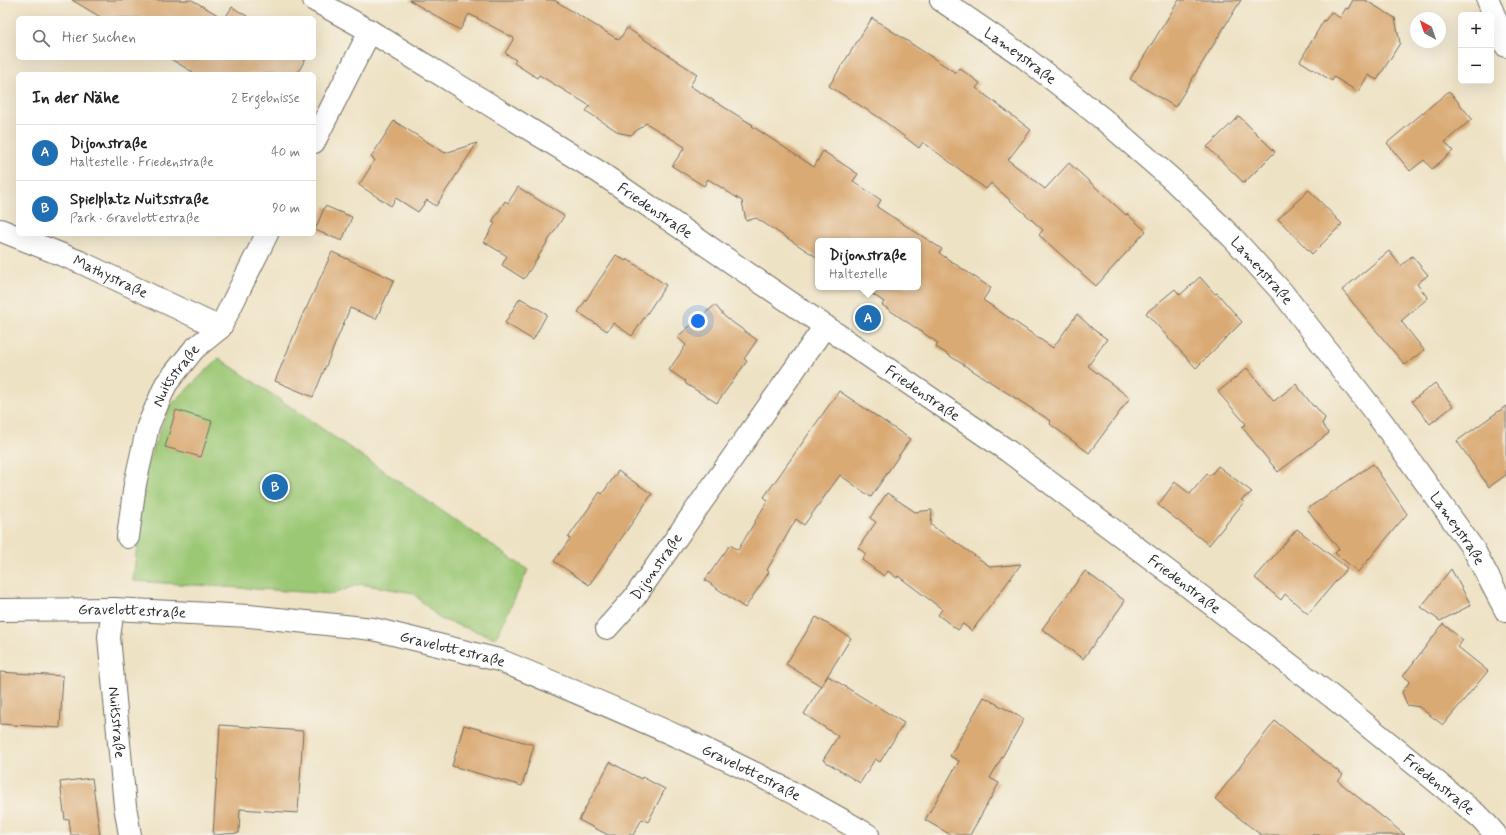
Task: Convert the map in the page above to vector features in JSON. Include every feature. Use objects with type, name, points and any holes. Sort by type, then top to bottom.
[{"type":"street","name":"Friedenstraße","points":[[314,0],[370,31],[599,172],[1008,451],[1331,696],[1481,818],[1496,835]]},
{"type":"street","name":"Lameystraße","points":[[941,0],[1024,57],[1104,119],[1175,182],[1233,238],[1282,292],[1383,423],[1474,550],[1506,611]]},
{"type":"street","points":[[1488,0],[1506,46]]},
{"type":"street","points":[[316,138],[370,31]]},
{"type":"street","name":"Mathystraße","points":[[0,230],[80,262],[220,328]]},
{"type":"street","name":"Nuitsstraße","points":[[128,537],[135,484],[148,426],[166,384],[194,349],[220,328],[266,236]]},
{"type":"street","name":"Dijonstraße","points":[[607,628],[634,598],[826,326]]},
{"type":"street","name":"Gravelottestraße","points":[[0,610],[113,610],[249,616],[373,629],[499,660],[630,714],[744,767],[784,787],[868,835]]},
{"type":"street","name":"Nuitsstraße","points":[[113,610],[109,637],[124,806],[130,835]]},
{"type":"green space","points":[[219,358],[528,570],[496,638],[440,619],[413,593],[360,584],[333,594],[133,581],[146,466],[170,406]]},
{"type":"building","points":[[72,0],[192,0],[220,16],[99,16]]},
{"type":"building","points":[[409,0],[554,0],[619,40],[627,28],[697,74],[690,86],[753,125],[752,126],[814,167],[823,151],[858,174],[853,181],[881,200],[877,207],[942,249],[939,253],[991,288],[983,300],[1053,348],[1077,314],[1094,330],[1107,339],[1088,366],[1130,398],[1089,453],[1050,424],[1051,421],[936,347],[938,343],[882,305],[884,302],[866,290],[921,290],[921,238],[815,238],[815,256],[756,218],[746,221],[742,201],[708,179],[704,186],[672,166],[685,147],[646,123],[631,135],[620,133],[586,111],[590,106],[539,75],[537,78],[514,63],[516,60],[505,53],[514,38],[469,14],[460,30]]},
{"type":"building","points":[[1179,0],[1241,0],[1175,107],[1130,79]]},
{"type":"building","points":[[1353,0],[1365,0],[1395,18],[1400,43],[1377,80],[1368,75],[1358,92],[1334,77],[1332,81],[1300,61],[1324,20],[1325,21],[1331,12],[1340,18],[1346,8],[1348,9]]},
{"type":"building","points":[[232,7],[247,16],[226,16]]},
{"type":"building","points":[[872,18],[956,73],[959,68],[980,83],[976,88],[1031,130],[1008,160],[1045,189],[1069,163],[1126,215],[1127,214],[1146,231],[1096,286],[1039,235],[1043,230],[991,183],[986,189],[923,142],[919,148],[880,118],[829,86]]},
{"type":"building","points":[[172,60],[305,60],[298,72],[193,72]]},
{"type":"building","points":[[1449,91],[1472,119],[1445,142],[1453,151],[1432,169],[1424,160],[1410,171],[1387,143]]},
{"type":"building","points":[[1239,116],[1275,152],[1244,183],[1207,147]]},
{"type":"building","points":[[394,121],[445,153],[477,143],[436,206],[427,200],[418,212],[396,198],[391,206],[359,185],[375,160],[371,157]]},
{"type":"building","points":[[518,187],[564,216],[524,279],[502,265],[507,256],[484,242],[495,223],[492,222],[505,201],[508,203]]},
{"type":"building","points":[[1309,190],[1342,224],[1312,254],[1278,219]]},
{"type":"building","points":[[325,206],[352,217],[342,241],[316,230]]},
{"type":"building","points":[[1389,251],[1401,266],[1412,256],[1428,275],[1417,284],[1428,298],[1401,321],[1424,350],[1405,365],[1342,290]]},
{"type":"building","points":[[332,252],[394,280],[376,319],[350,308],[313,397],[275,381],[305,309]]},
{"type":"building","points":[[616,255],[626,261],[627,259],[666,285],[632,336],[613,323],[607,331],[578,312]]},
{"type":"building","points":[[1200,277],[1215,294],[1217,293],[1242,322],[1196,368],[1146,313],[1175,289],[1180,295]]},
{"type":"building","points":[[520,298],[547,314],[533,340],[505,323]]},
{"type":"building","points":[[715,305],[725,317],[757,340],[744,359],[747,361],[717,403],[686,384],[685,381],[669,370],[686,345],[677,337]]},
{"type":"building","points":[[1247,368],[1274,401],[1296,384],[1313,406],[1315,406],[1325,418],[1322,424],[1329,433],[1278,472],[1242,427],[1246,424],[1218,392]]},
{"type":"building","points":[[1435,383],[1453,406],[1430,424],[1412,401]]},
{"type":"building","points":[[839,391],[910,439],[871,497],[840,475],[804,525],[796,519],[767,570],[769,572],[745,608],[705,580],[730,545],[738,550],[768,500],[764,497]]},
{"type":"building","points":[[1506,406],[1506,475],[1489,487],[1457,441]]},
{"type":"building","points":[[176,410],[212,421],[201,457],[165,447]]},
{"type":"building","points":[[1373,464],[1407,514],[1358,572],[1335,553],[1339,549],[1307,509]]},
{"type":"building","points":[[1218,466],[1252,492],[1241,500],[1244,502],[1209,545],[1158,505],[1175,482],[1190,494],[1207,474],[1210,476]]},
{"type":"building","points":[[618,471],[652,494],[589,585],[554,561],[600,492],[602,494]]},
{"type":"building","points":[[887,493],[915,512],[932,510],[931,525],[991,567],[1021,564],[972,631],[963,624],[958,630],[938,615],[942,609],[898,576],[897,578],[888,571],[884,576],[862,560],[866,554],[858,548],[876,522],[870,518]]},
{"type":"building","points":[[1297,529],[1347,568],[1308,614],[1285,594],[1281,600],[1255,578]]},
{"type":"building","points":[[1451,569],[1471,605],[1440,621],[1421,607]]},
{"type":"building","points":[[1085,571],[1125,601],[1083,659],[1042,629]]},
{"type":"building","points":[[816,617],[851,638],[821,686],[786,664]]},
{"type":"building","points":[[1443,624],[1463,640],[1458,647],[1488,671],[1443,725],[1419,707],[1407,705],[1402,692],[1410,681],[1403,676]]},
{"type":"building","points":[[0,672],[63,676],[60,728],[0,724]]},
{"type":"building","points":[[828,676],[904,723],[880,762],[875,759],[860,783],[823,760],[838,736],[804,714]]},
{"type":"building","points":[[984,697],[1024,719],[990,778],[999,783],[970,835],[951,835],[925,820],[959,761],[950,756]]},
{"type":"building","points":[[1275,721],[1343,775],[1338,781],[1405,835],[1261,835],[1215,799]]},
{"type":"building","points":[[220,725],[303,731],[298,813],[240,809],[239,833],[213,835]]},
{"type":"building","points":[[464,725],[534,745],[522,786],[452,766]]},
{"type":"building","points":[[610,762],[641,779],[642,777],[665,789],[648,822],[642,819],[633,835],[608,835],[579,820]]},
{"type":"building","points":[[92,778],[100,835],[71,835],[69,819],[65,820],[60,782]]},
{"type":"place","name":"Dijonstraße","points":[[868,318]]},
{"type":"place","name":"Spielplatz Nuitsstraße","points":[[275,487]]}]
